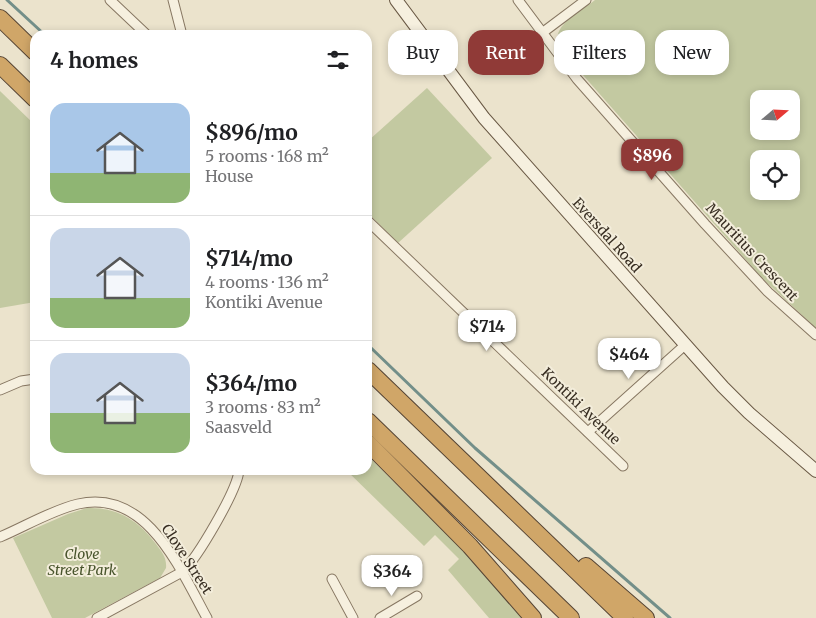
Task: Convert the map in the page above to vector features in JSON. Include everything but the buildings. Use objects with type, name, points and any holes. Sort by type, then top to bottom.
[{"type":"highway","points":[[0,18],[30,47]]},
{"type":"highway","points":[[0,65],[30,94]]},
{"type":"highway","points":[[21,85],[20,95],[30,105]]},
{"type":"highway","points":[[372,374],[625,618]]},
{"type":"highway","points":[[372,425],[571,618]]},
{"type":"highway","points":[[372,448],[470,546],[533,618]]},
{"type":"highway","points":[[476,473],[646,618]]},
{"type":"main road","name":"Eversdal Road","points":[[396,0],[495,132],[749,413],[816,471]]},
{"type":"street","points":[[110,0],[142,30]]},
{"type":"street","points":[[173,0],[181,30]]},
{"type":"street","name":"Mauritius Crescent","points":[[518,0],[539,30]]},
{"type":"street","points":[[544,32],[586,0]]},
{"type":"street","name":"Mauritius Crescent","points":[[544,37],[577,78],[705,224],[768,292],[816,335]]},
{"type":"street","name":"Kontiki Avenue","points":[[372,225],[623,466]]},
{"type":"street","points":[[588,432],[686,345]]},
{"type":"street","points":[[0,390],[30,380]]},
{"type":"street","points":[[97,618],[182,572],[198,554],[239,475]]},
{"type":"street","name":"Clove Street","points":[[0,537],[70,507],[92,502],[107,503],[124,508],[147,524],[182,572],[208,618]]},
{"type":"street","points":[[332,579],[353,618]]},
{"type":"street","points":[[380,618],[392,615],[417,596]]},
{"type":"green space","points":[[595,0],[816,0],[816,328],[761,277],[583,75],[645,75],[645,30],[560,30],[567,20]]},
{"type":"green space","points":[[427,88],[492,158],[398,243],[372,217],[372,137]]},
{"type":"green space","points":[[0,91],[30,120],[30,303],[0,308]]},
{"type":"green space","points":[[372,460],[469,557],[523,618],[489,618],[448,570],[459,559],[435,535],[424,546],[351,475],[372,475]]},
{"type":"green space","name":"Clove Street Park","points":[[87,508],[98,508],[117,513],[142,528],[165,558],[166,568],[160,578],[85,618],[52,618],[13,538],[68,514]]},
{"type":"waterway","points":[[7,0],[40,30]]},
{"type":"waterway","points":[[372,349],[475,448],[670,618]]}]
